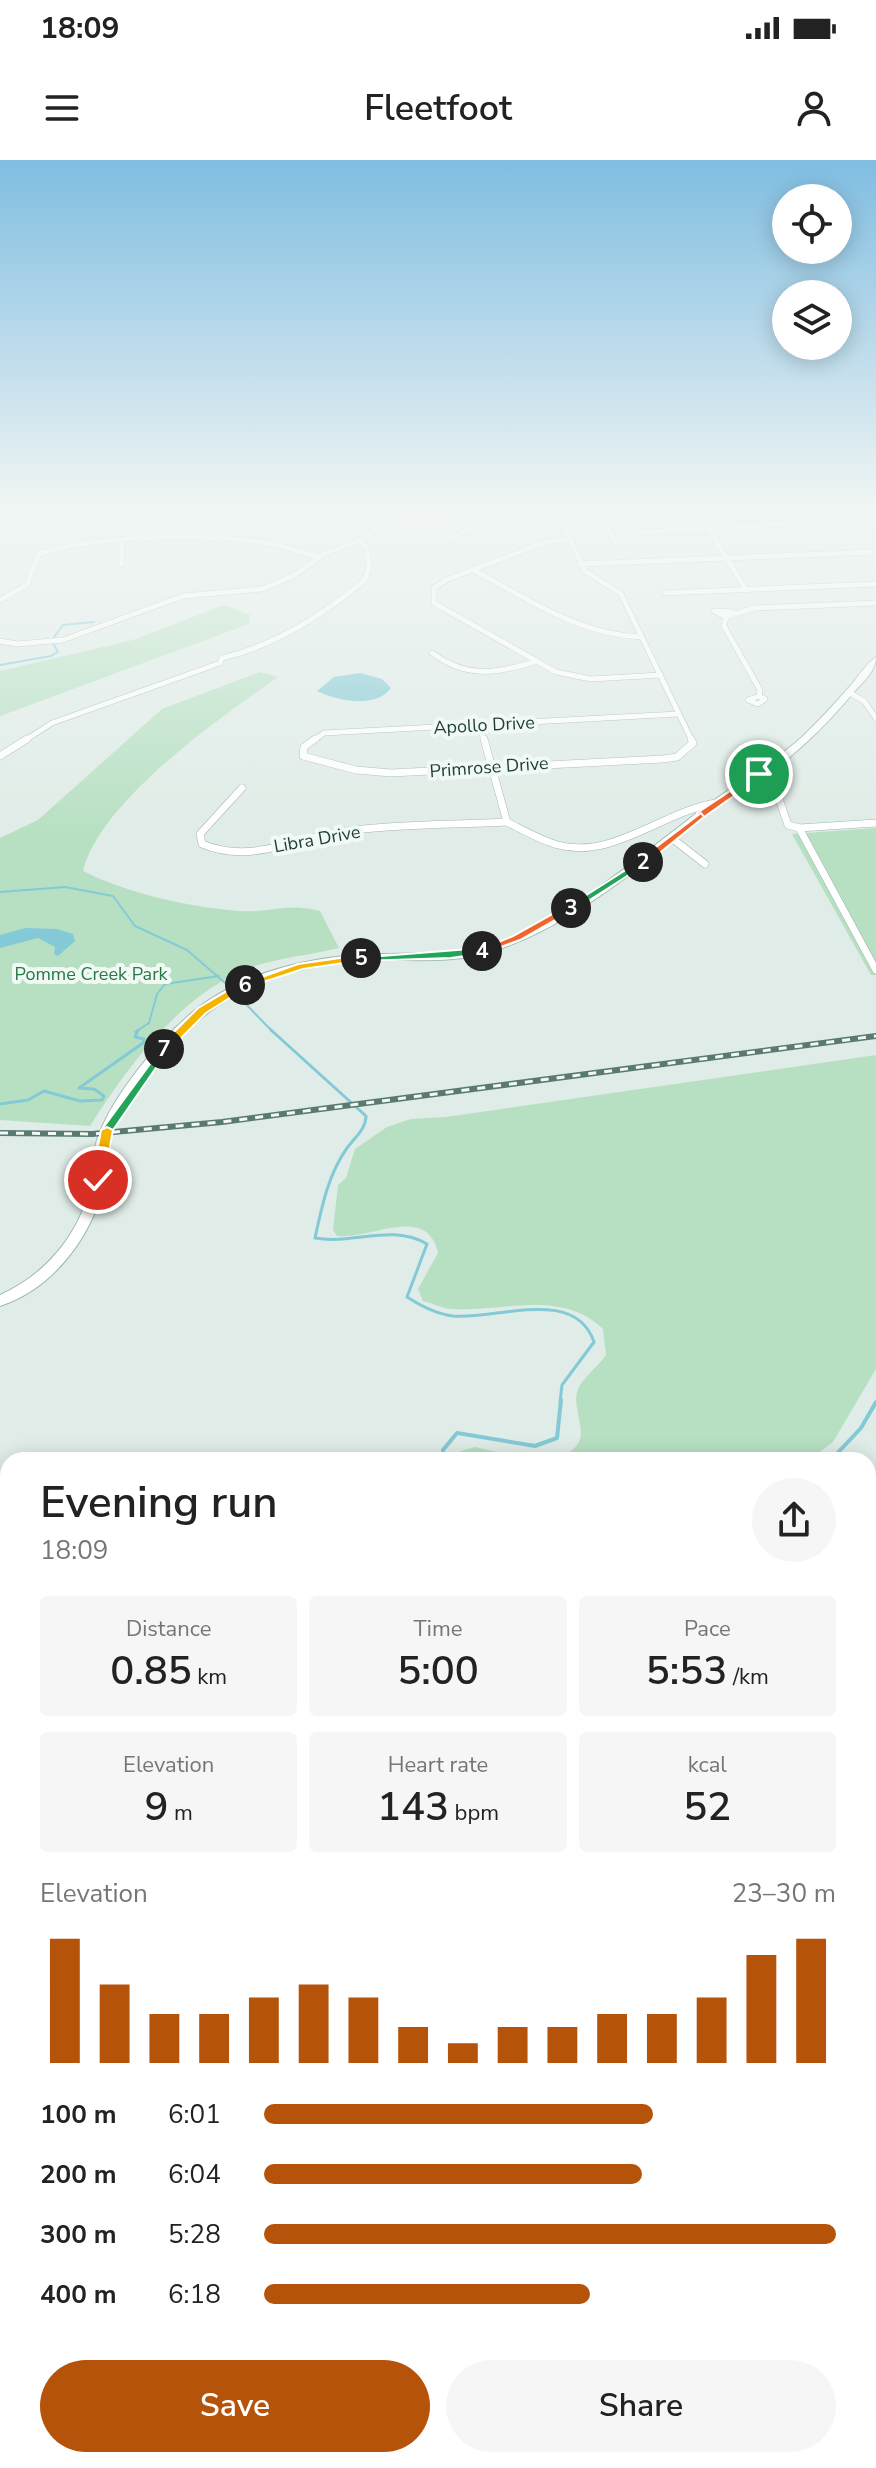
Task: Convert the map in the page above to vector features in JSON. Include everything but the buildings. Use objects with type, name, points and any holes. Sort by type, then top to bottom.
[{"type":"street","points":[[0,641],[17,644],[63,640],[121,619]]},
{"type":"street","points":[[0,756],[52,723],[220,663],[231,663],[233,658],[262,646],[305,619]]},
{"type":"street","points":[[461,619],[556,672],[591,679],[661,675]]},
{"type":"street","points":[[566,619],[599,635],[642,637]]},
{"type":"street","points":[[632,619],[678,714]]},
{"type":"street","points":[[726,619],[724,626],[760,690],[759,696]]},
{"type":"street","points":[[432,653],[455,667],[491,675],[534,662]]},
{"type":"street","points":[[0,1301],[43,1276],[70,1244],[94,1195],[107,1129],[170,1040],[191,1019],[238,988],[308,965],[368,957],[451,955],[498,946],[592,895],[673,839],[716,803],[798,745],[876,660]]},
{"type":"street","points":[[848,692],[864,701],[876,718]]},
{"type":"street","name":"Apollo Drive","points":[[303,756],[304,747],[324,733],[678,714]]},
{"type":"street","name":"Primrose Drive","points":[[303,756],[375,772],[677,757],[693,743],[678,714]]},
{"type":"street","points":[[480,725],[507,822],[532,836],[579,848],[620,837],[689,807],[716,803]]},
{"type":"street","points":[[759,774],[779,799],[788,825],[799,828],[876,823]]},
{"type":"street","name":"Libra Drive","points":[[242,788],[200,834],[202,844],[219,851],[243,851],[344,831],[507,822]]},
{"type":"street","points":[[799,828],[876,970]]},
{"type":"street","points":[[673,839],[705,864]]},
{"type":"green space","points":[[188,619],[250,619],[249,624],[0,716],[0,671],[133,640]]},
{"type":"green space","name":"Pomme Creek Park","points":[[260,672],[278,677],[195,738],[137,790],[112,817],[94,844],[83,871],[139,893],[201,907],[251,911],[297,907],[320,911],[339,948],[249,968],[200,996],[178,1014],[139,1057],[90,1126],[0,1120],[0,838],[38,820],[162,709]]},
{"type":"green space","points":[[876,828],[876,975],[871,975],[792,834]]},
{"type":"green space","points":[[876,1055],[876,1369],[833,1442],[820,1452],[568,1452],[580,1440],[578,1389],[606,1355],[603,1329],[569,1309],[551,1306],[453,1309],[423,1301],[418,1289],[438,1253],[432,1238],[422,1230],[396,1227],[337,1236],[333,1230],[338,1185],[346,1178],[355,1149],[387,1127],[411,1119],[446,1117]]},
{"type":"green space","points":[[475,1447],[497,1452],[460,1452]]},
{"type":"water","points":[[360,673],[382,679],[391,688],[384,695],[366,701],[335,698],[317,691],[334,677]]},
{"type":"water","points":[[25,928],[57,929],[73,934],[75,941],[58,956],[54,954],[55,947],[38,938],[0,948],[0,935]]},
{"type":"waterway","points":[[52,640],[63,625],[94,622]]},
{"type":"waterway","points":[[0,665],[51,656],[58,652],[53,643]]},
{"type":"waterway","points":[[0,892],[65,887],[113,896],[135,926],[187,950],[217,976]]},
{"type":"waterway","points":[[138,1030],[149,1023],[157,994],[165,984],[217,976]]},
{"type":"waterway","points":[[217,976],[231,988]]},
{"type":"waterway","points":[[236,994],[271,1030]]},
{"type":"waterway","points":[[0,1104],[28,1100],[44,1091],[80,1101],[102,1100],[104,1096],[94,1089],[79,1088],[143,1043],[144,1039],[135,1037],[138,1030]]},
{"type":"waterway","points":[[271,1030],[366,1116],[362,1129],[340,1158],[330,1180],[315,1238],[400,1235],[427,1244],[407,1297],[441,1313],[471,1316],[552,1310],[570,1315],[584,1325],[594,1342],[562,1385],[560,1402]]},
{"type":"waterway","points":[[443,1452],[457,1433],[535,1446],[557,1438],[561,1400]]},
{"type":"waterway","points":[[838,1452],[861,1428],[876,1402]]},
{"type":"railway","points":[[0,1133],[92,1134],[222,1122],[876,1036]]},
{"type":"route","points":[[98,1180],[100,1154],[107,1129],[176,1034],[215,1001],[263,978],[301,966],[368,957],[465,954],[504,943],[561,914],[628,872],[705,811],[759,774]]}]
